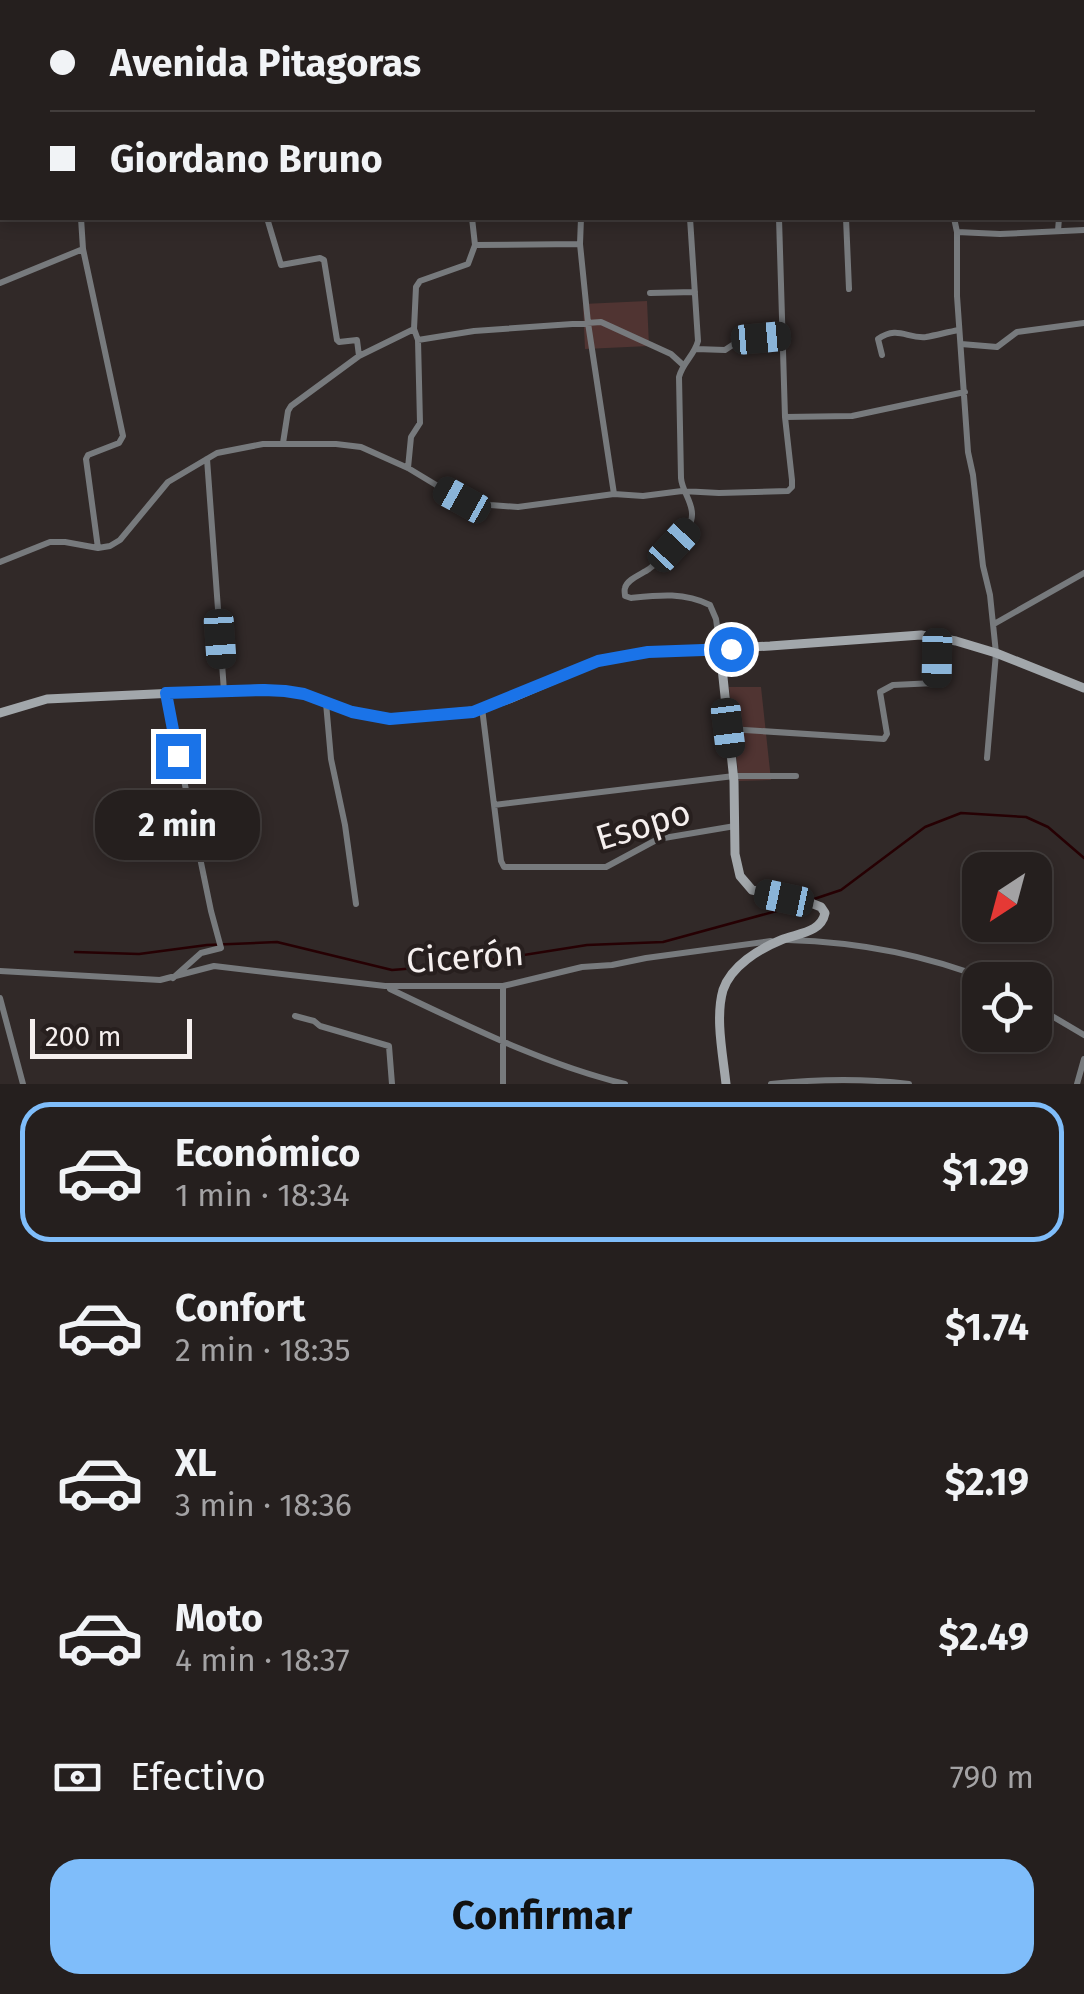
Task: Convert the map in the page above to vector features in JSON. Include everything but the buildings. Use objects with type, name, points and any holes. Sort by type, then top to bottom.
[{"type":"main road","points":[[0,714],[40,700],[264,690],[304,694],[352,712],[390,719],[473,712],[598,661],[648,652],[921,634],[996,653],[1084,688]]},
{"type":"main road","points":[[720,649],[734,776],[737,868],[747,886],[757,892],[811,903],[824,910],[824,921],[818,926],[780,940],[730,975],[720,1017],[726,1084]]},
{"type":"street","points":[[81,220],[83,249],[123,436],[119,443],[86,459],[98,548]]},
{"type":"street","points":[[268,220],[281,264],[324,260],[336,340],[358,340],[360,356]]},
{"type":"street","points":[[408,468],[412,437],[420,423],[418,340],[414,328],[417,285],[422,279],[466,265],[475,245],[472,220]]},
{"type":"street","points":[[580,220],[588,323],[614,494]]},
{"type":"street","points":[[690,220],[698,341],[682,364],[679,378],[682,491],[692,508],[692,519],[660,560],[624,590],[625,596],[631,598],[695,597],[710,605],[720,649]]},
{"type":"street","points":[[0,562],[56,541],[98,548],[110,546],[120,540],[168,482],[207,459],[262,444],[360,447],[408,468],[462,500],[490,505],[518,507],[614,494],[788,491],[792,480],[785,418],[779,220]]},
{"type":"street","points":[[846,220],[848,289]]},
{"type":"street","points":[[954,220],[968,452],[996,653],[987,758]]},
{"type":"street","points":[[1058,231],[1059,220]]},
{"type":"street","points":[[957,232],[1084,230]]},
{"type":"street","points":[[475,245],[580,244]]},
{"type":"street","points":[[0,283],[83,249]]},
{"type":"street","points":[[650,292],[695,292]]},
{"type":"street","points":[[418,340],[474,331],[601,322],[671,354],[682,364]]},
{"type":"street","points":[[960,344],[997,347],[1017,332],[1084,323]]},
{"type":"street","points":[[283,443],[291,406],[360,356],[414,328]]},
{"type":"street","points":[[882,354],[878,339],[884,334],[903,332],[921,338],[959,330]]},
{"type":"street","points":[[696,349],[725,350],[740,340],[782,336]]},
{"type":"street","points":[[785,418],[852,416],[965,392]]},
{"type":"street","points":[[207,459],[224,692]]},
{"type":"street","points":[[994,624],[1084,573]]},
{"type":"street","points":[[728,728],[884,740],[887,734],[880,692],[894,685],[935,683],[937,638]]},
{"type":"street","points":[[166,693],[220,943],[190,960],[172,978]]},
{"type":"street","points":[[326,702],[331,759],[356,904]]},
{"type":"street","points":[[482,708],[493,805],[734,776],[796,776]]},
{"type":"street","name":"Esopo","points":[[493,805],[500,861],[506,868],[606,868],[658,839],[735,826]]},
{"type":"street","name":"Cicerón","points":[[0,971],[146,980],[172,978],[214,966],[385,986],[502,986],[582,968],[780,940],[819,941],[908,955],[962,970]]},
{"type":"street","points":[[385,986],[504,1042],[625,1084]]},
{"type":"street","points":[[502,986],[503,1084]]},
{"type":"street","points":[[0,998],[22,1084]]},
{"type":"street","points":[[295,1016],[389,1046],[392,1084]]},
{"type":"street","points":[[1052,1016],[1084,1035]]},
{"type":"street","points":[[1076,1084],[1084,1059]]},
{"type":"street","points":[[771,1084],[815,1080],[909,1084]]},
{"type":"shaded area","points":[[647,301],[649,346],[585,349],[583,304]]},
{"type":"shaded area","points":[[729,687],[761,687],[771,780],[739,781]]},
{"type":"waterway","points":[[814,899],[841,890],[925,827],[961,813],[1026,817],[1048,827],[1084,858]]},
{"type":"waterway","points":[[75,952],[139,954],[207,945],[277,942],[392,970],[466,964],[587,945],[663,942],[802,904]]},
{"type":"route","points":[[178,756],[166,693],[285,691],[352,712],[390,719],[473,712],[598,661],[648,652],[731,649]]}]
